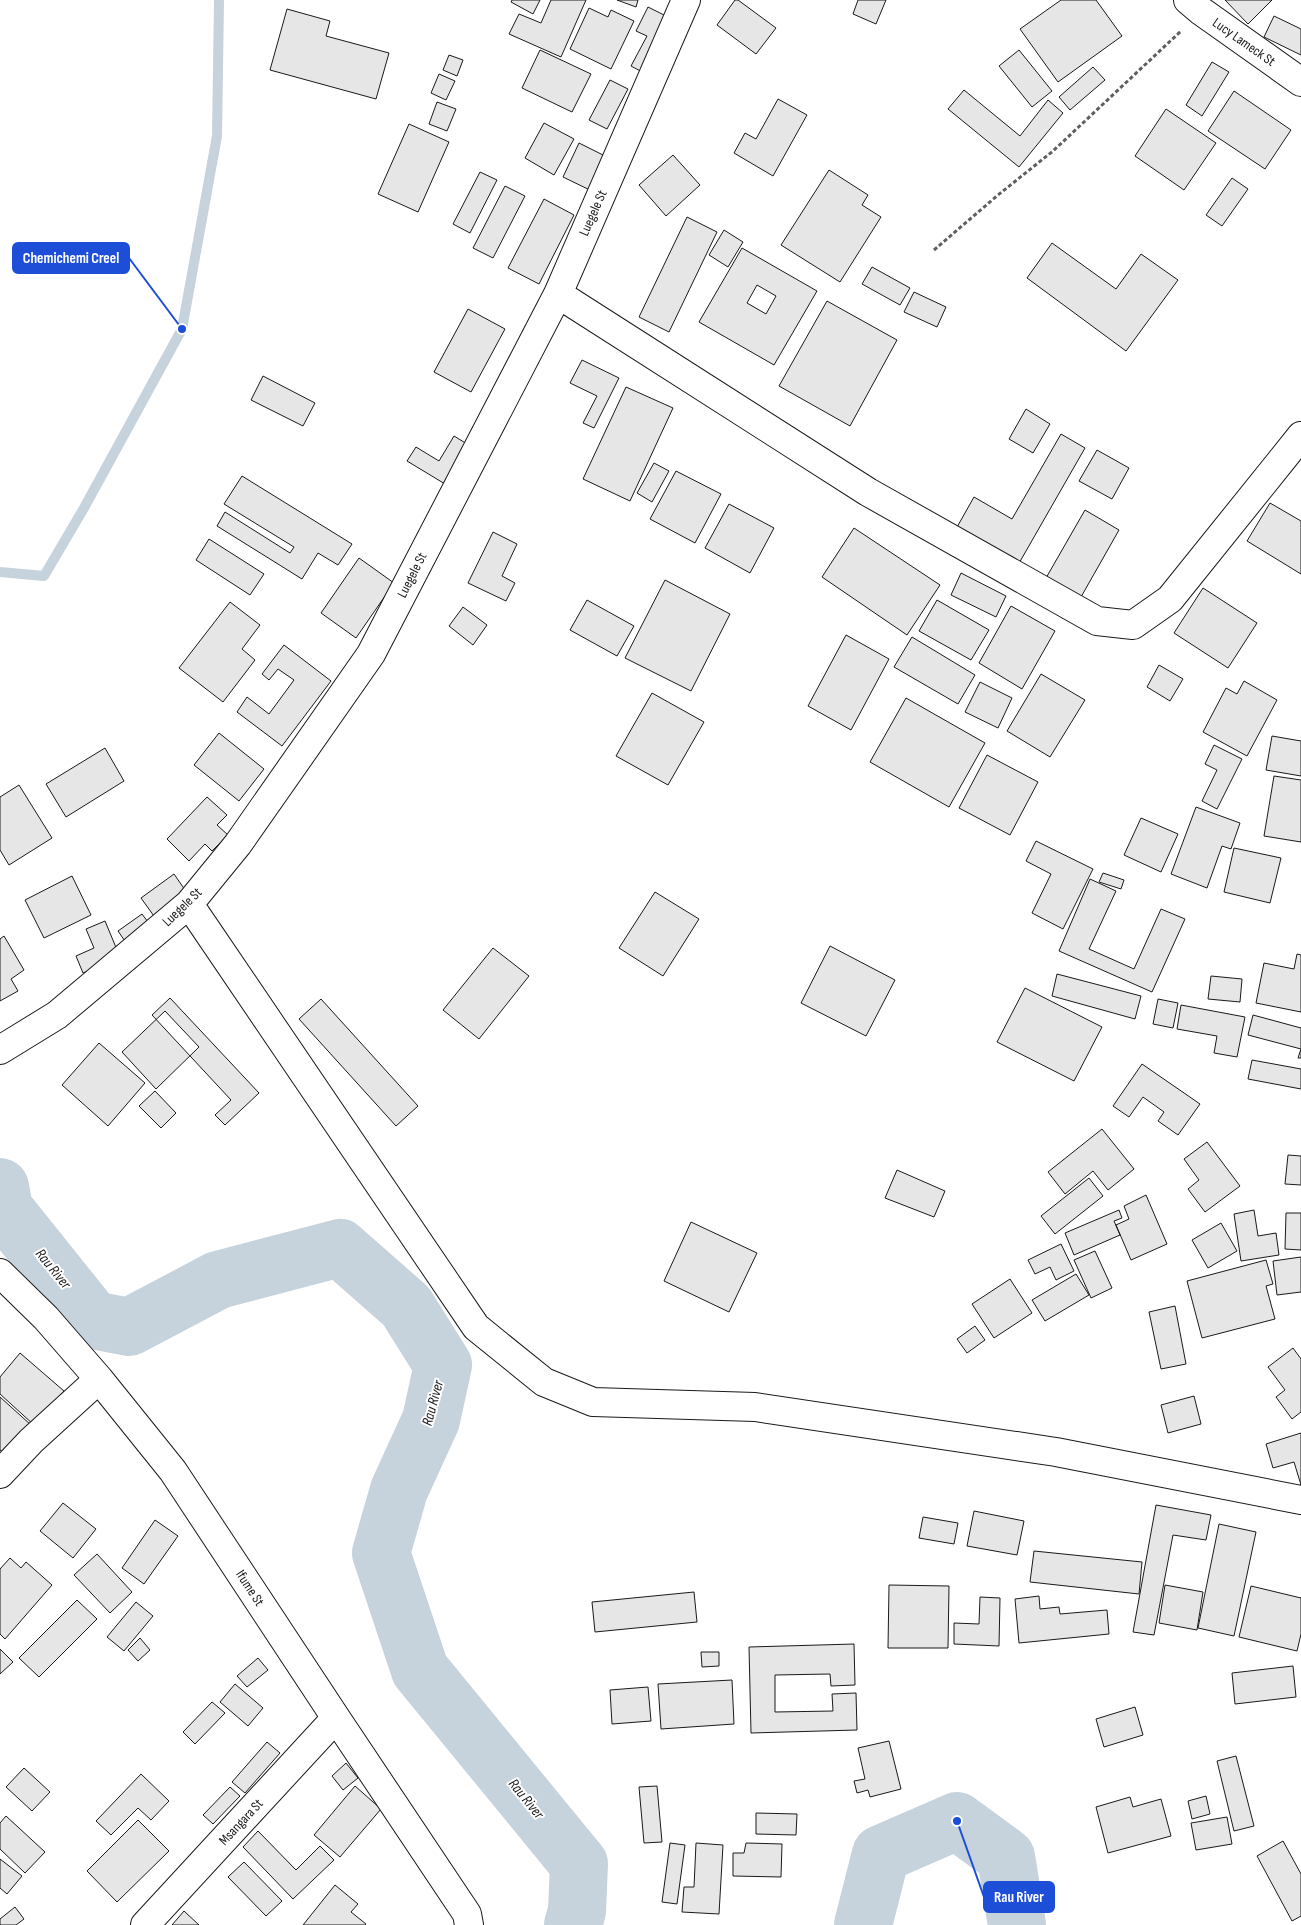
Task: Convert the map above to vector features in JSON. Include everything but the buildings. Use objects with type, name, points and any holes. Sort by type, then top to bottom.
[{"type":"street","name":"Luegele St","points":[[0,1050],[57,1015],[189,904],[238,844],[371,654],[558,294],[686,0]]},
{"type":"street","name":"Lucy Lameck St","points":[[1195,6],[1301,82]]},
{"type":"street","points":[[558,294],[868,492],[1096,621],[1133,625],[1170,599],[1301,436]]},
{"type":"street","points":[[189,904],[476,1326],[544,1382],[593,1402],[755,1408],[1056,1452],[1301,1500]]},
{"type":"street","name":"Ifume St","points":[[0,1273],[46,1318],[174,1471],[467,1914],[469,1925]]},
{"type":"street","points":[[0,1474],[98,1379]]},
{"type":"street","name":"Msangara St","points":[[145,1925],[336,1718]]},
{"type":"path","points":[[934,250],[1053,151],[1117,92],[1195,6]]},
{"type":"waterway","points":[[0,572],[44,576],[84,508],[182,329],[217,136],[219,0]]},
{"type":"waterway","name":"Rau River","points":[[0,1187],[4,1209],[93,1320],[129,1327],[218,1280],[340,1248],[406,1306],[443,1365],[431,1420],[399,1490],[381,1553],[420,1670],[579,1864],[577,1911],[573,1925]]},
{"type":"waterway","name":"Rau River","points":[[863,1925],[881,1854],[957,1821],[1006,1857],[1017,1925]]},
{"type":"place","name":"Chemichemi Creel","points":[[182,329]]},
{"type":"place","name":"Rau River","points":[[957,1821]]}]
